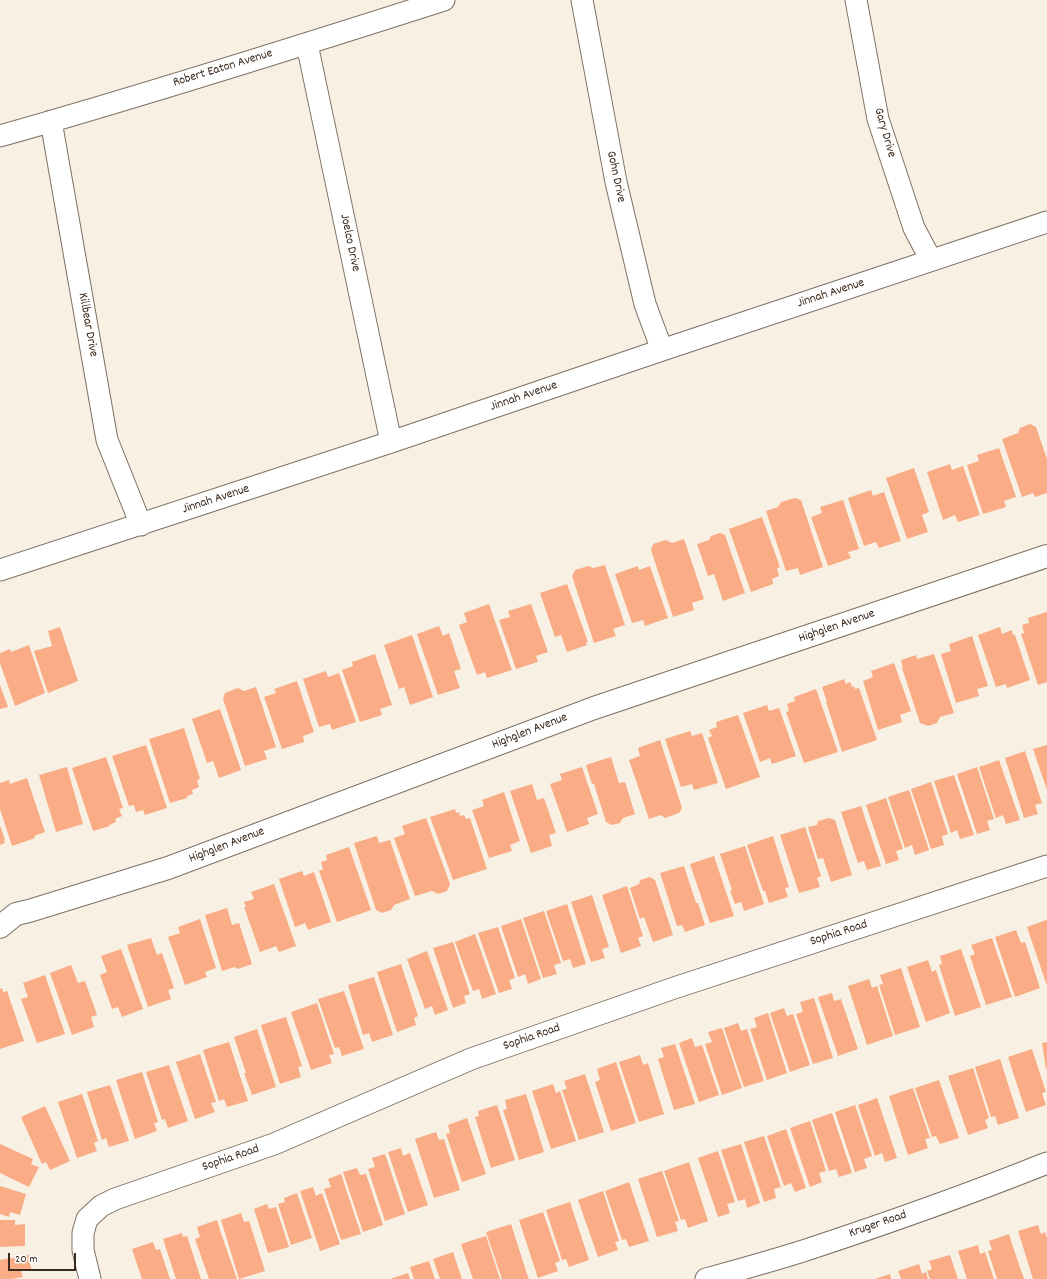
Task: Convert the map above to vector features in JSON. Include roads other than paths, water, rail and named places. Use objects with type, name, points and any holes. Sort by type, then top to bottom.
[{"type":"street","name":"Robert Eaton Avenue","points":[[0,136],[307,44],[444,0]]},
{"type":"street","name":"Gohn Drive","points":[[582,0],[616,182],[645,304],[662,350]]},
{"type":"street","name":"Gary Drive","points":[[856,0],[878,119],[914,228],[931,260]]},
{"type":"street","name":"Joelco Drive","points":[[307,44],[391,442]]},
{"type":"street","name":"Killbear Drive","points":[[51,121],[107,440],[141,525]]},
{"type":"street","name":"Jinnah Avenue","points":[[0,570],[391,442],[1047,222]]},
{"type":"street","name":"Highglen Avenue","points":[[5,916],[29,911],[168,868],[594,708],[1047,556]]},
{"type":"street","name":"Sophia Road","points":[[90,1279],[83,1250],[83,1233],[87,1219],[101,1206],[115,1199],[274,1144],[478,1057],[674,988],[1047,866]]},
{"type":"street","name":"Kruger Road","points":[[706,1279],[802,1251],[903,1217],[1047,1164]]}]
